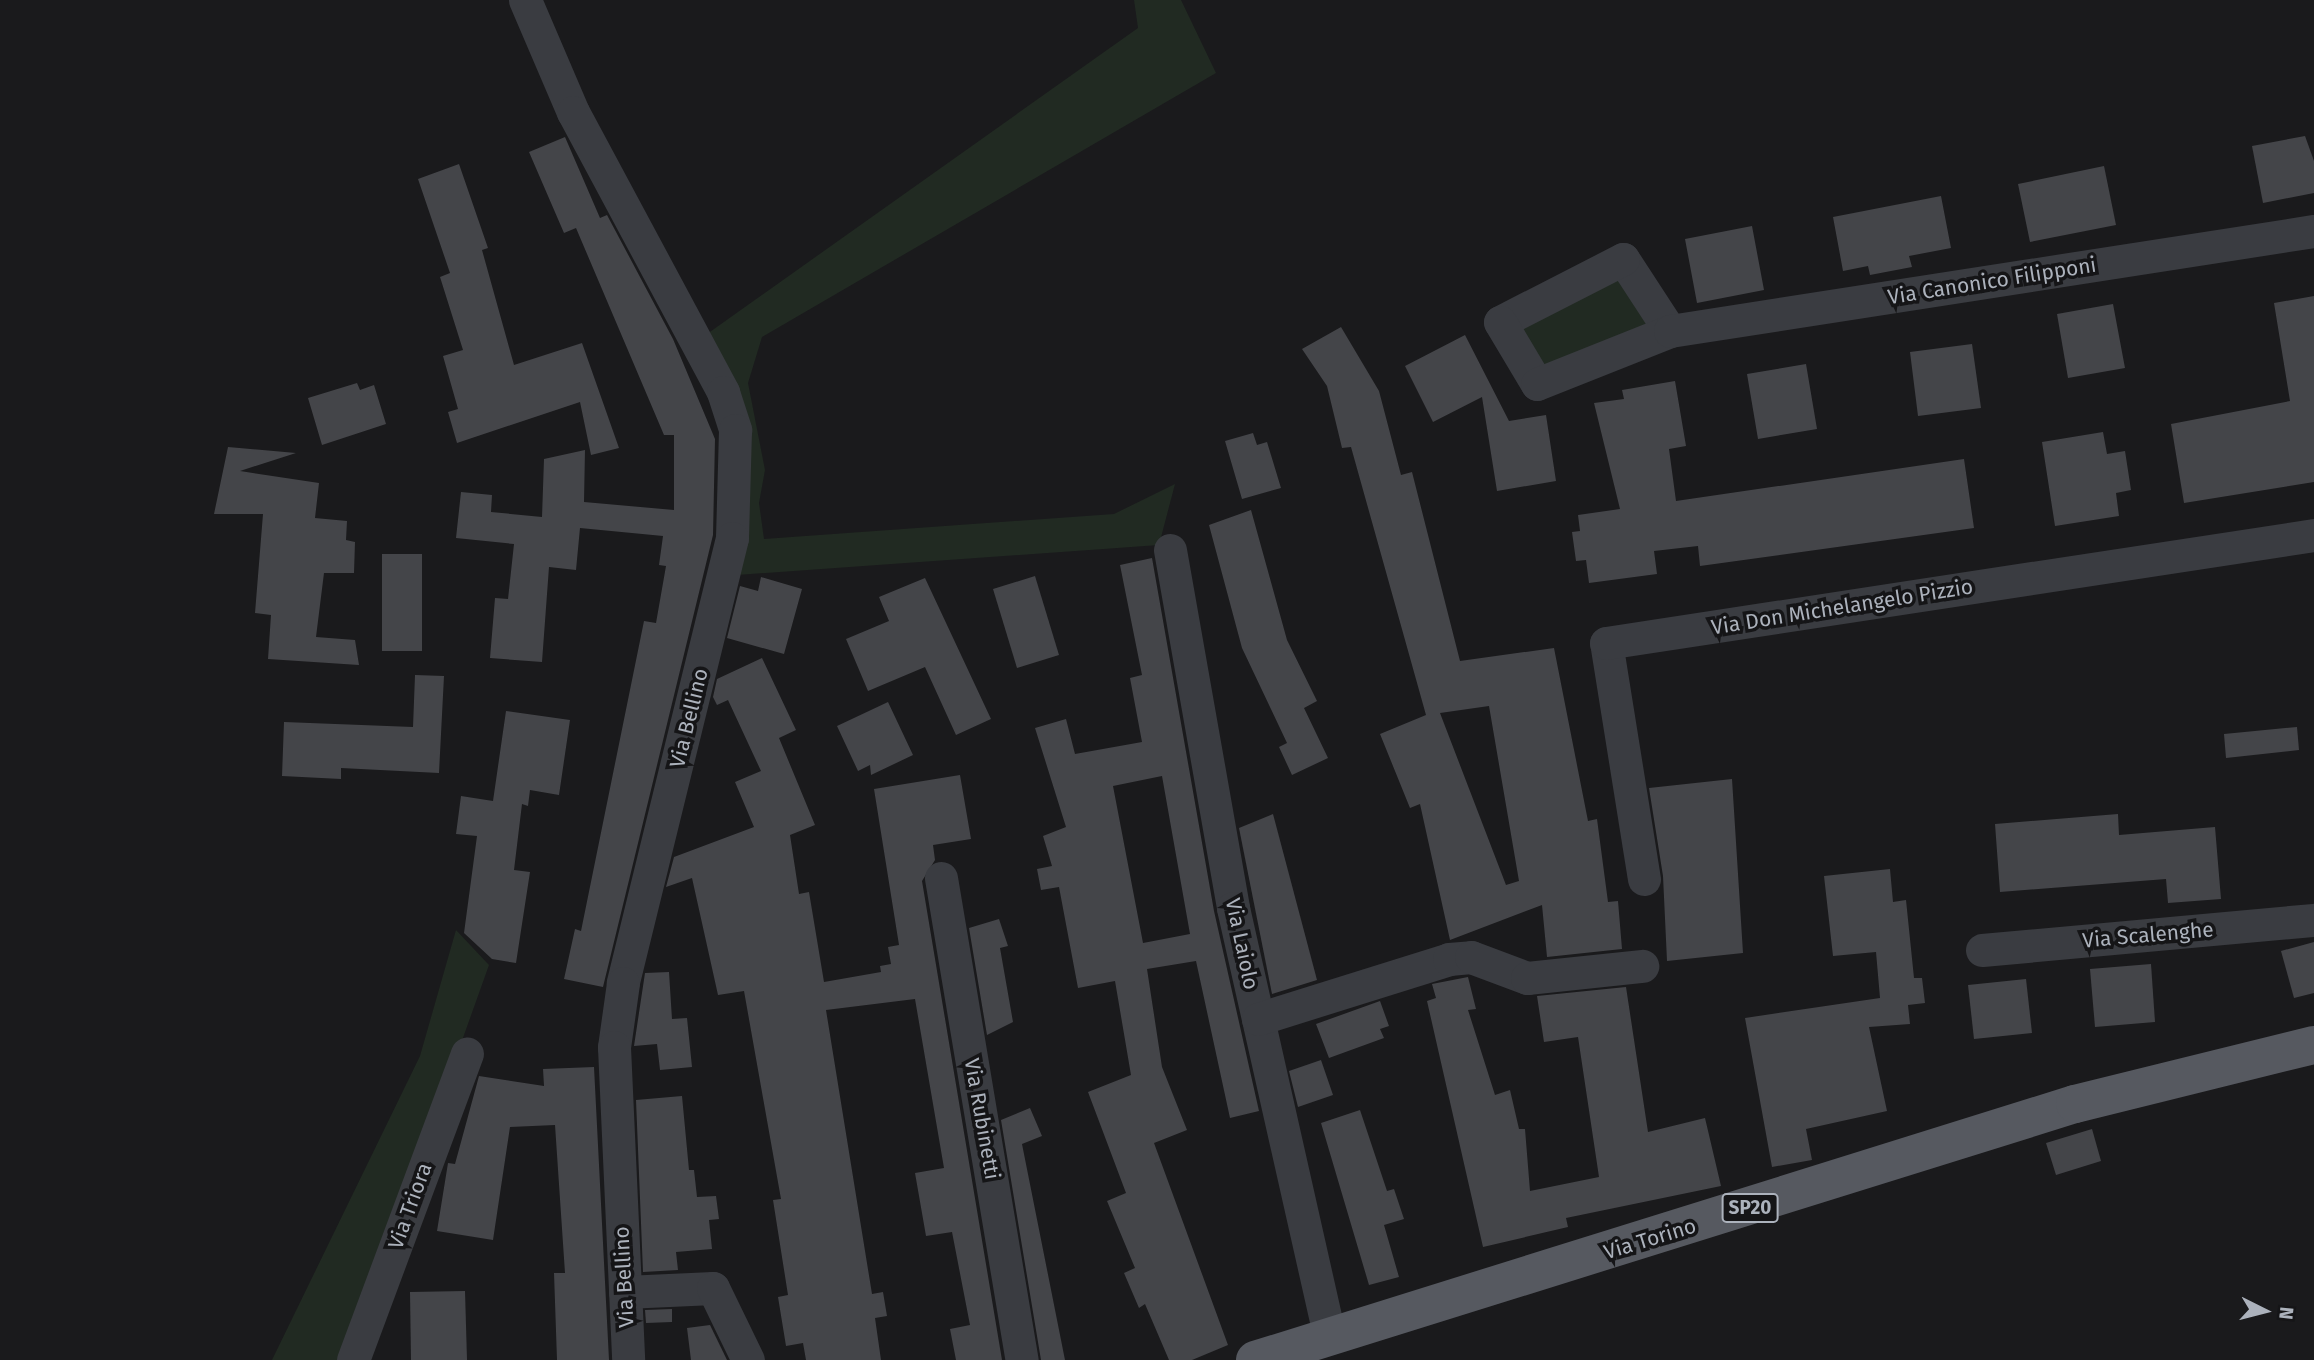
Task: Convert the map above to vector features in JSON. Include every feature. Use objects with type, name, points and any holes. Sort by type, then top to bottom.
[{"type":"main road","name":"Via Torino","points":[[1255,1360],[1329,1334],[2245,1057],[2314,1029]]},
{"type":"main road","name":"Via Torino","points":[[2245,1057],[2314,1045]]},
{"type":"street","name":"Via Bellino","points":[[525,0],[573,112],[723,393],[735,430],[732,538],[624,983],[614,1047],[628,1360]]},
{"type":"street","name":"Via Canonico Filipponi","points":[[1670,331],[1623,259],[1500,322],[1537,384],[1670,331],[2314,231]]},
{"type":"street","name":"Via Don Michelangelo Pizzio","points":[[1644,879],[1606,643],[2314,535]]},
{"type":"street","name":"Via Laiolo","points":[[1170,551],[1258,1019],[1329,1334]]},
{"type":"street","name":"Via Rubinetti","points":[[941,878],[1023,1360]]},
{"type":"street","name":"Via Scalenghe","points":[[1982,950],[2314,920]]},
{"type":"street","points":[[1258,1019],[1449,959],[1471,957],[1527,978],[1642,966]]},
{"type":"street","name":"Via Triora","points":[[353,1360],[467,1053]]},
{"type":"street","points":[[625,1292],[713,1288],[748,1360]]},
{"type":"shaded area","points":[[1134,0],[1181,0],[1216,73],[762,337],[748,383],[765,470],[759,503],[764,539],[1114,514],[1175,484],[1159,545],[737,575],[707,334],[1138,28]]},
{"type":"shaded area","points":[[1623,259],[1670,331],[1537,384],[1500,322]]},
{"type":"shaded area","points":[[456,930],[489,965],[348,1360],[272,1360],[420,1056]]},
{"type":"building","points":[[2305,136],[2314,161],[2314,193],[2263,203],[2252,146]]},
{"type":"building","points":[[565,137],[600,218],[607,215],[673,339],[715,439],[713,535],[603,987],[564,979],[575,929],[581,931],[644,621],[656,623],[666,566],[659,565],[663,536],[580,528],[576,570],[549,567],[542,662],[490,658],[495,598],[508,599],[514,544],[456,538],[461,492],[492,495],[491,512],[542,517],[544,459],[585,450],[584,502],[674,510],[674,435],[664,435],[576,228],[564,233],[529,152]]},
{"type":"building","points":[[459,164],[488,248],[482,250],[514,365],[582,343],[619,448],[591,455],[580,402],[457,443],[448,412],[458,409],[443,356],[463,350],[440,277],[450,273],[418,179]]},
{"type":"building","points":[[2104,166],[2116,225],[2030,242],[2018,184]]},
{"type":"building","points":[[1941,196],[1951,248],[1909,256],[1912,267],[1870,275],[1868,266],[1843,271],[1833,217]]},
{"type":"building","points":[[1752,226],[1764,290],[1697,303],[1685,239]]},
{"type":"building","points":[[2314,296],[2314,482],[2184,503],[2171,424],[2290,401],[2274,303]]},
{"type":"building","points":[[2113,304],[2125,368],[2068,378],[2057,314]]},
{"type":"building","points":[[1341,327],[1379,391],[1401,475],[1412,472],[1460,661],[1554,648],[1588,821],[1597,819],[1608,902],[1618,901],[1622,949],[1547,957],[1542,905],[1450,940],[1420,804],[1410,808],[1380,734],[1426,715],[1351,447],[1342,448],[1327,386],[1302,349]],"holes":[[[1489,706],[1519,881],[1506,885],[1440,713]]]},
{"type":"building","points":[[1465,335],[1509,421],[1546,415],[1556,481],[1497,491],[1482,397],[1433,422],[1405,366]]},
{"type":"building","points":[[1972,344],[1981,408],[1918,416],[1910,352]]},
{"type":"building","points":[[1806,364],[1817,429],[1758,439],[1747,374]]},
{"type":"building","points":[[1675,381],[1686,446],[1669,449],[1676,501],[1964,459],[1974,528],[1700,566],[1698,546],[1654,551],[1657,574],[1589,583],[1586,560],[1576,561],[1572,532],[1580,531],[1578,515],[1620,509],[1594,403],[1624,399],[1622,390]]},
{"type":"building","points":[[357,383],[360,390],[374,385],[386,424],[322,445],[308,398]]},
{"type":"building","points":[[2103,432],[2107,454],[2125,451],[2131,490],[2116,493],[2119,516],[2055,526],[2042,442]]},
{"type":"building","points":[[1253,433],[1257,445],[1267,442],[1281,488],[1242,499],[1225,441]]},
{"type":"building","points":[[228,447],[296,453],[240,471],[319,483],[315,518],[347,521],[346,540],[355,542],[354,573],[324,573],[316,637],[355,640],[359,665],[268,659],[271,615],[255,613],[263,514],[214,514]]},
{"type":"building","points":[[1251,510],[1287,640],[1317,701],[1304,708],[1328,758],[1292,775],[1279,747],[1287,743],[1242,648],[1209,525]]},
{"type":"building","points":[[382,554],[422,554],[422,651],[382,651]]},
{"type":"building","points":[[1152,558],[1214,911],[1259,1111],[1230,1118],[1196,961],[1147,969],[1162,1067],[1187,1130],[1154,1143],[1228,1345],[1192,1360],[1169,1360],[1145,1304],[1139,1308],[1124,1273],[1135,1268],[1107,1201],[1126,1193],[1088,1092],[1131,1075],[1115,981],[1078,988],[1059,887],[1041,890],[1037,869],[1052,866],[1043,836],[1066,827],[1035,728],[1066,719],[1075,754],[1142,742],[1130,678],[1142,675],[1120,565]],"holes":[[[1162,776],[1190,934],[1143,943],[1113,786]]]},
{"type":"building","points":[[1035,576],[1059,655],[1017,668],[993,589]]},
{"type":"building","points":[[761,577],[802,589],[784,654],[727,638],[740,586],[758,591]]},
{"type":"building","points":[[925,578],[991,719],[956,735],[925,667],[868,691],[846,639],[889,621],[879,597]]},
{"type":"building","points":[[762,658],[796,730],[779,738],[815,825],[790,835],[799,894],[809,892],[824,982],[881,972],[880,966],[891,964],[888,947],[899,945],[874,789],[960,775],[971,839],[933,845],[935,860],[922,881],[1002,1360],[956,1360],[950,1329],[970,1325],[952,1232],[926,1236],[915,1173],[944,1168],[915,999],[826,1010],[872,1294],[883,1292],[887,1316],[875,1318],[881,1360],[806,1360],[803,1343],[786,1346],[778,1297],[788,1295],[773,1200],[781,1199],[744,991],[718,995],[692,878],[666,887],[674,857],[754,827],[735,782],[761,771],[728,700],[717,705],[713,697],[717,679]]},
{"type":"building","points":[[415,675],[444,676],[439,773],[341,768],[341,779],[282,776],[284,722],[413,727]]},
{"type":"building","points":[[888,702],[913,755],[871,775],[870,765],[858,771],[837,726]]},
{"type":"building","points":[[506,711],[570,720],[559,795],[530,790],[528,806],[522,804],[514,870],[530,872],[516,963],[492,959],[464,933],[477,836],[456,834],[461,796],[493,801]]},
{"type":"building","points":[[2297,727],[2299,750],[2226,758],[2224,734]]},
{"type":"building","points":[[1732,779],[1743,953],[1667,961],[1663,876],[1649,788]]},
{"type":"building","points":[[1273,814],[1317,980],[1272,994],[1239,828]]},
{"type":"building","points":[[2118,814],[2119,835],[2215,827],[2221,899],[2168,903],[2166,879],[2000,892],[1995,824]]},
{"type":"building","points":[[1890,869],[1893,902],[1906,900],[1914,978],[1922,978],[1925,1003],[1908,1005],[1910,1024],[1869,1027],[1887,1111],[1806,1129],[1812,1160],[1772,1167],[1745,1018],[1880,998],[1876,952],[1833,956],[1824,876]]},
{"type":"building","points":[[999,919],[1008,946],[1000,948],[1013,1022],[987,1035],[969,928]]},
{"type":"building","points":[[2314,942],[2314,993],[2294,998],[2281,951]]},
{"type":"building","points":[[2151,964],[2155,1022],[2095,1027],[2090,969]]},
{"type":"building","points":[[669,972],[672,1019],[687,1018],[692,1067],[660,1070],[657,1044],[634,1046],[645,973]]},
{"type":"building","points":[[1468,977],[1476,1009],[1468,1010],[1495,1095],[1510,1090],[1519,1129],[1525,1129],[1530,1191],[1599,1177],[1578,1037],[1544,1042],[1537,996],[1626,987],[1648,1132],[1705,1118],[1721,1186],[1566,1218],[1568,1227],[1483,1247],[1427,1001],[1436,998],[1432,984]]},
{"type":"building","points":[[2026,979],[2032,1033],[1974,1039],[1968,985]]},
{"type":"building","points":[[1380,1001],[1389,1026],[1380,1029],[1384,1038],[1329,1058],[1316,1024]]},
{"type":"building","points":[[1321,1060],[1333,1095],[1298,1107],[1289,1071]]},
{"type":"building","points":[[594,1067],[609,1360],[557,1360],[554,1273],[565,1273],[555,1125],[510,1127],[493,1240],[437,1231],[448,1163],[455,1164],[479,1076],[544,1086],[543,1069]]},
{"type":"building","points":[[682,1096],[689,1170],[694,1170],[697,1197],[716,1196],[719,1219],[709,1220],[712,1249],[676,1252],[678,1270],[643,1272],[636,1100]]},
{"type":"building","points":[[1030,1108],[1042,1136],[1022,1144],[1065,1360],[1041,1360],[1001,1120]]},
{"type":"building","points":[[1360,1110],[1387,1191],[1394,1189],[1404,1219],[1384,1225],[1399,1277],[1369,1285],[1321,1123]]},
{"type":"building","points":[[2092,1129],[2101,1161],[2056,1175],[2046,1143]]},
{"type":"building","points":[[465,1291],[467,1360],[411,1360],[410,1292]]},
{"type":"building","points":[[672,1309],[672,1322],[646,1323],[645,1310]]},
{"type":"building","points":[[710,1325],[727,1360],[691,1360],[687,1328]]}]
